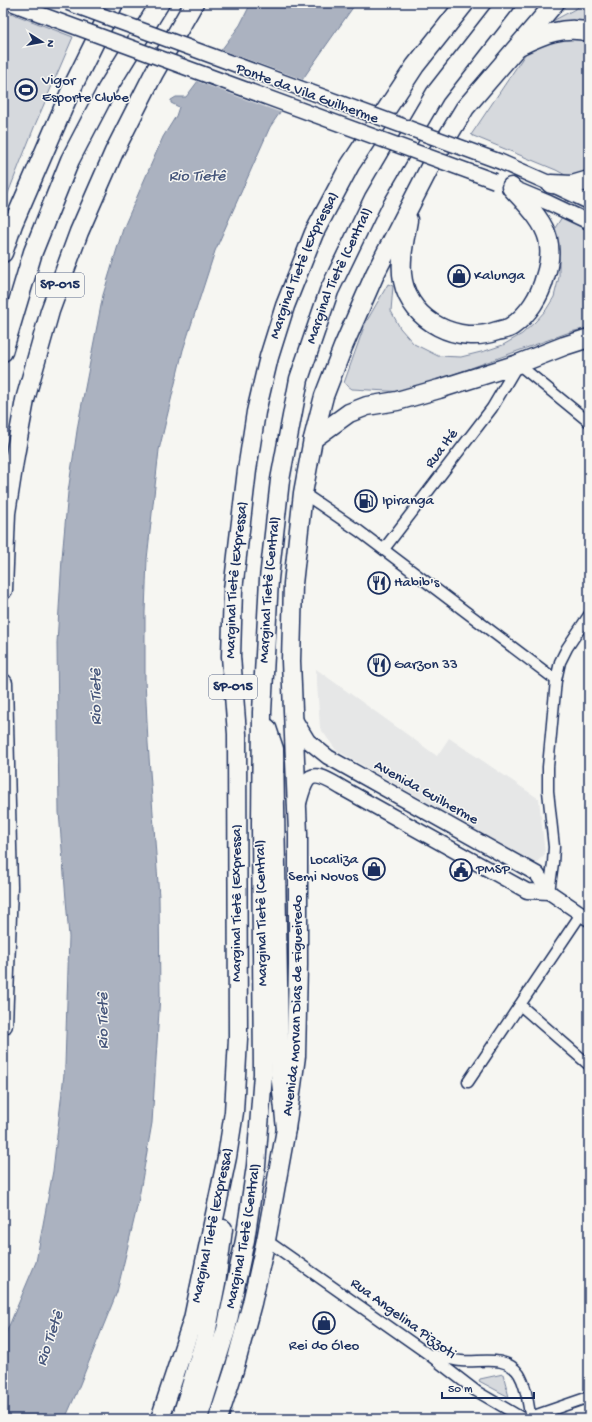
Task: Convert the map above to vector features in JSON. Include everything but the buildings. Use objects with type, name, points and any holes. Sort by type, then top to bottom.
[{"type":"highway","points":[[3,253],[8,229],[71,90],[114,3]]},
{"type":"highway","name":"SP-015","points":[[3,590],[6,513],[15,455],[25,400],[50,311],[79,232],[114,152],[154,73],[194,3]]},
{"type":"highway","name":"Marginal Tietê (Expressa)","points":[[160,1419],[193,1319],[227,1157],[234,1112],[238,1039],[237,734],[231,656],[233,590],[247,470],[256,412],[269,357],[285,306],[314,233],[350,165],[415,66],[465,3]]},
{"type":"highway","name":"Avenida Morvan Dias de Figueiredo","points":[[286,1129],[296,1056],[298,965],[298,834],[291,661],[293,584],[303,493],[313,439],[324,396],[343,347],[375,274],[434,159],[465,108],[555,3]]},
{"type":"highway","name":"Marginal Tietê (Central)","points":[[198,1419],[226,1330],[245,1240],[256,1166],[263,1074],[261,831],[262,712],[268,579],[280,480],[300,380],[329,291],[374,198],[435,94],[505,5]]},
{"type":"highway","points":[[3,352],[33,252],[70,160],[107,89],[155,8]]},
{"type":"highway","points":[[518,46],[537,37],[559,30],[589,32]]},
{"type":"highway","points":[[551,184],[572,185],[589,180]]},
{"type":"highway","points":[[410,206],[402,267],[403,281],[414,307],[429,321],[448,332],[467,336],[490,334],[511,326],[529,310],[542,289],[549,265],[548,238],[543,229],[531,211],[503,184]]},
{"type":"highway","points":[[313,439],[349,413],[368,406],[397,402],[518,364],[589,338]]},
{"type":"highway","points":[[3,683],[5,894],[3,1026]]},
{"type":"highway","points":[[218,1419],[234,1370],[252,1303],[266,1240],[286,1129],[279,1041],[274,750],[262,712]]},
{"type":"highway","points":[[181,1419],[205,1339],[216,1282],[226,1211],[227,1157]]},
{"type":"main road","name":"Ponte da Vila Guilherme","points":[[11,3],[503,184],[549,203],[589,222]]},
{"type":"main road","name":"Ponte da Vila Guilherme","points":[[68,3],[501,162],[589,202]]},
{"type":"main road","name":"Avenida Guilherme","points":[[293,716],[308,741],[317,749],[338,763],[537,874],[549,892],[585,917]]},
{"type":"main road","points":[[297,807],[307,781],[311,778],[319,776],[527,891],[549,892]]},
{"type":"main road","points":[[391,815],[401,798]]},
{"type":"street","points":[[518,364],[589,422]]},
{"type":"street","name":"Rua Ité","points":[[384,549],[492,408],[518,364]]},
{"type":"street","points":[[303,493],[337,515],[384,549],[556,680]]},
{"type":"street","points":[[549,892],[554,847],[548,767],[556,680],[560,662],[567,648],[589,615]]},
{"type":"street","points":[[468,1082],[520,1005],[585,917]]},
{"type":"street","points":[[520,1005],[589,1065]]},
{"type":"street","name":"Rua Angelina Pizzoti","points":[[266,1240],[428,1354],[476,1391],[527,1419]]},
{"type":"street","points":[[428,1354],[460,1361],[490,1360],[501,1362],[511,1367],[519,1373],[524,1386],[527,1419],[589,1397]]},
{"type":"shaded area","points":[[582,3],[589,3],[589,188],[556,170],[471,135],[526,53],[549,23],[577,8]]},
{"type":"shaded area","name":"Vigor Esporte Clube","points":[[3,10],[73,37],[35,125],[3,206]]},
{"type":"shaded area","points":[[562,217],[589,230],[589,328],[570,332],[405,392],[352,389],[344,383],[365,324],[388,284],[393,286],[391,311],[400,328],[414,344],[438,356],[461,357],[485,351],[503,345],[522,334],[546,310],[554,297],[559,277],[559,259],[555,228]]},
{"type":"shaded area","points":[[316,669],[437,756],[449,738],[539,799],[545,854],[535,864],[336,750],[320,728]]},
{"type":"shaded area","points":[[503,1374],[509,1397],[479,1381],[480,1379]]},
{"type":"water","name":"Rio Tietê","points":[[251,3],[356,3],[270,127],[215,251],[183,350],[159,450],[147,559],[145,679],[159,897],[160,995],[152,1123],[138,1203],[117,1292],[65,1419],[3,1419],[3,1340],[36,1262],[53,1171],[65,1065],[69,937],[59,812],[57,643],[68,492],[78,424],[103,295],[123,229],[163,137],[176,116],[179,107],[171,103],[171,100],[176,97],[186,97],[240,25]]},
{"type":"pier","points":[[219,49],[304,80],[282,113],[196,81]]},
{"type":"place","name":"Vigor Esporte Clube","points":[[26,90]]},
{"type":"place","name":"Kalunga","points":[[459,276]]},
{"type":"place","name":"Ipiranga","points":[[366,501]]},
{"type":"place","name":"Habib's","points":[[379,583]]},
{"type":"place","name":"Garzon 33","points":[[379,665]]},
{"type":"place","name":"Localiza Semi Novos","points":[[374,869]]},
{"type":"place","name":"PMSP","points":[[461,870]]},
{"type":"place","name":"Rei do Óleo","points":[[324,1323]]}]
